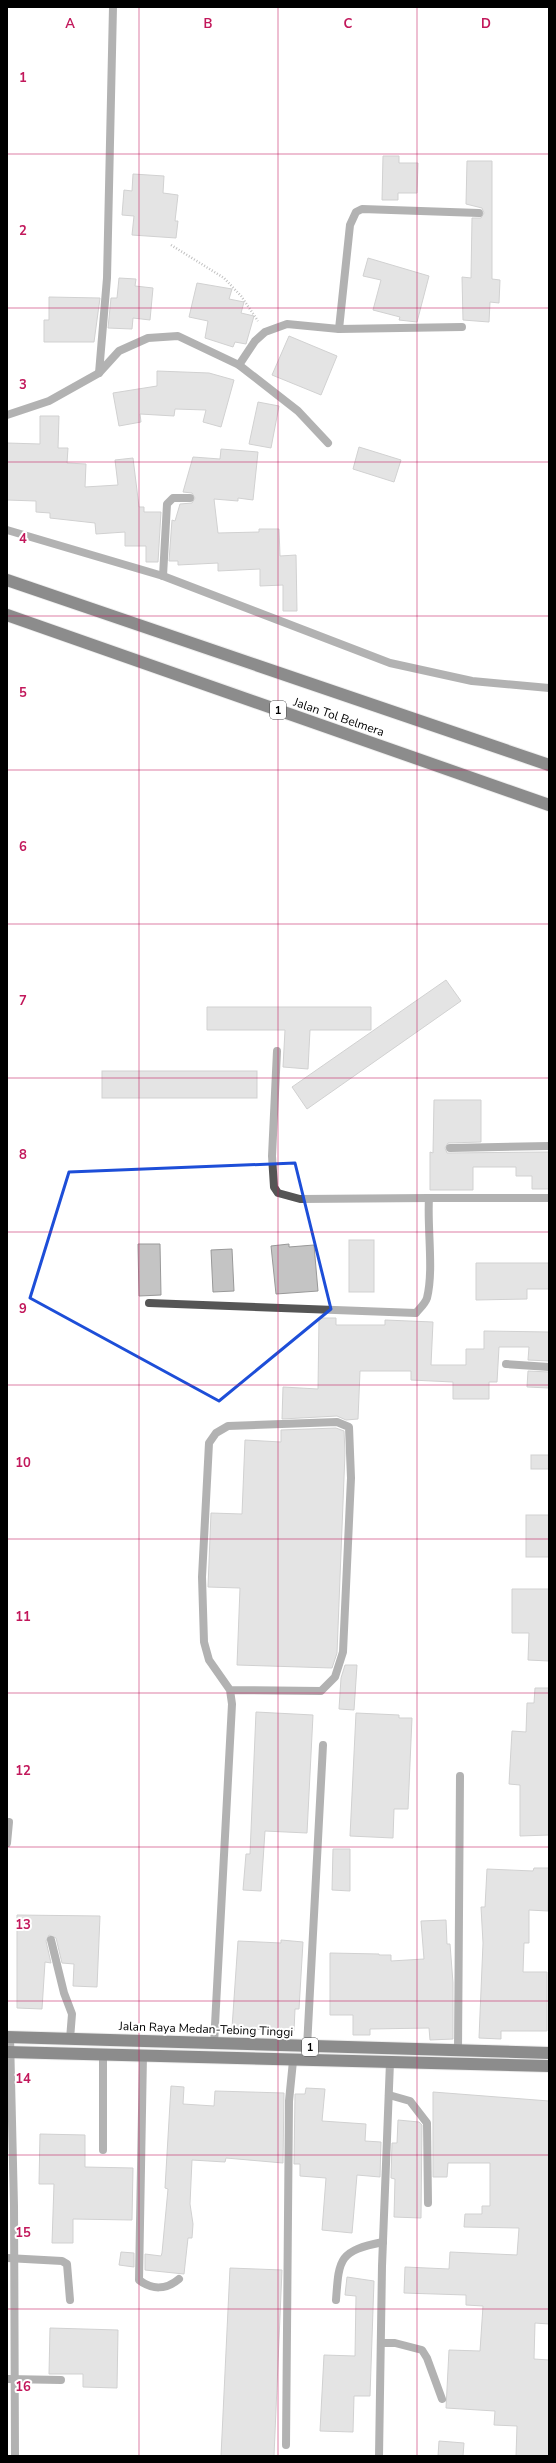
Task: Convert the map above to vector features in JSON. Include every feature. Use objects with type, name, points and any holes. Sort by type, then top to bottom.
[{"type":"highway","name":"Jalan Tol Belmera","points":[[7,580],[549,765]]},
{"type":"highway","name":"Jalan Tol Belmera","points":[[7,615],[549,805]]},
{"type":"highway","name":"Jalan Raya Medan-Tebing Tinggi","points":[[8,2037],[549,2053]]},
{"type":"highway","name":"1","points":[[9,2052],[549,2066]]},
{"type":"street","points":[[98,373],[107,278],[113,7]]},
{"type":"street","points":[[339,329],[350,225],[356,212],[362,209],[384,209],[479,213]]},
{"type":"street","points":[[239,365],[255,340],[265,332],[287,324],[339,329],[462,328]]},
{"type":"street","points":[[7,415],[49,401],[98,373],[119,351],[148,338],[178,336],[239,365],[298,411],[328,443]]},
{"type":"street","points":[[163,576],[167,504],[173,498],[190,498]]},
{"type":"street","points":[[7,530],[163,576],[390,662],[472,681],[549,688]]},
{"type":"street","points":[[277,1051],[272,1156],[274,1188],[278,1193],[300,1199],[549,1198]]},
{"type":"street","points":[[450,1148],[549,1146]]},
{"type":"street","points":[[149,1303],[416,1313],[426,1299],[429,1285],[427,1222],[429,1198]]},
{"type":"street","points":[[506,1364],[549,1367]]},
{"type":"street","points":[[214,2044],[232,1704],[230,1690],[210,1660],[204,1642],[202,1577],[209,1443],[216,1433],[228,1426],[337,1422],[349,1427],[351,1478],[343,1652],[335,1677],[321,1691],[230,1690]]},
{"type":"street","points":[[307,2047],[323,1745]]},
{"type":"street","points":[[458,2051],[460,1776]]},
{"type":"street","points":[[7,1843],[9,1822]]},
{"type":"street","points":[[51,1940],[64,1993],[72,2014],[70,2039]]},
{"type":"street","points":[[8,2037],[11,2379],[15,2456]]},
{"type":"street","points":[[103,2054],[103,2150]]},
{"type":"street","points":[[143,2055],[139,2280],[148,2286],[160,2288],[171,2286],[179,2279]]},
{"type":"street","points":[[286,2444],[289,2101],[293,2060]]},
{"type":"street","points":[[380,2456],[383,2242],[390,2062]]},
{"type":"street","points":[[389,2095],[410,2102],[427,2124],[428,2203]]},
{"type":"street","points":[[336,2300],[339,2267],[345,2256],[356,2249],[383,2242]]},
{"type":"street","points":[[11,2258],[62,2261],[67,2264],[70,2300]]},
{"type":"street","points":[[382,2343],[401,2344],[422,2350],[427,2358],[442,2398]]},
{"type":"street","points":[[11,2379],[61,2380]]},
{"type":"path","points":[[171,245],[224,278],[241,296],[265,332]]},
{"type":"highlighted area","points":[[295,1163],[331,1309],[219,1401],[30,1298],[69,1172]]},
{"type":"building","points":[[383,156],[399,156],[399,163],[418,163],[417,193],[398,193],[398,200],[382,200]]},
{"type":"building","points":[[467,161],[492,161],[492,279],[500,280],[499,303],[490,302],[489,322],[463,320],[462,277],[471,278],[472,218],[481,218],[484,213],[482,208],[466,204]]},
{"type":"building","points":[[133,174],[164,176],[163,193],[178,195],[175,221],[178,221],[176,238],[132,235],[134,216],[122,215],[124,190],[132,191]]},
{"type":"building","points":[[368,258],[429,276],[417,322],[399,320],[400,317],[373,310],[381,280],[363,276]]},
{"type":"building","points":[[119,278],[136,279],[135,286],[153,288],[150,320],[133,318],[132,329],[108,328],[111,298],[117,298]]},
{"type":"building","points":[[197,283],[232,289],[229,299],[244,302],[241,313],[254,316],[246,344],[235,342],[233,347],[205,338],[208,321],[189,317]]},
{"type":"building","points":[[49,297],[100,298],[94,342],[44,342],[44,320],[49,320]]},
{"type":"building","points":[[289,336],[337,356],[321,395],[272,375]]},
{"type":"building","points":[[157,371],[209,373],[234,380],[221,427],[203,422],[206,410],[175,409],[174,416],[140,414],[141,422],[119,426],[113,393],[157,386]]},
{"type":"building","points":[[258,402],[279,406],[271,448],[249,444]]},
{"type":"building","points":[[40,416],[59,416],[58,448],[68,448],[67,463],[86,464],[85,487],[118,485],[115,460],[133,458],[139,507],[144,507],[144,512],[161,512],[158,562],[146,562],[146,546],[125,546],[125,532],[96,534],[95,523],[50,518],[50,513],[36,512],[36,501],[7,500],[7,443],[40,444]]},
{"type":"building","points":[[359,447],[401,460],[394,482],[353,469]]},
{"type":"building","points":[[221,449],[258,452],[253,500],[238,498],[238,501],[214,499],[218,533],[259,532],[259,529],[279,529],[280,556],[296,555],[297,611],[283,611],[283,585],[260,586],[260,569],[218,571],[218,563],[178,565],[178,561],[169,561],[172,520],[175,521],[180,504],[192,503],[195,498],[192,493],[183,492],[193,457],[220,459]]},
{"type":"building","points":[[446,980],[461,1001],[307,1109],[292,1087]]},
{"type":"building","points":[[207,1007],[371,1007],[371,1030],[310,1030],[308,1069],[283,1067],[285,1030],[207,1030]]},
{"type":"building","points":[[102,1071],[257,1071],[257,1098],[102,1098]]},
{"type":"building","points":[[434,1100],[481,1100],[481,1142],[448,1143],[445,1148],[447,1153],[549,1152],[549,1189],[532,1189],[532,1176],[516,1176],[516,1167],[473,1167],[473,1190],[430,1190],[430,1152],[433,1153]]},
{"type":"building","points":[[349,1240],[374,1240],[374,1292],[349,1292]]},
{"type":"building","points":[[138,1244],[160,1244],[161,1295],[139,1296]]},
{"type":"building","points":[[289,1244],[289,1247],[314,1245],[318,1291],[276,1294],[271,1246]]},
{"type":"building","points":[[232,1249],[234,1291],[213,1292],[211,1250]]},
{"type":"building","points":[[476,1263],[549,1263],[549,1289],[527,1289],[527,1299],[476,1300]]},
{"type":"building","points":[[319,1318],[336,1318],[336,1325],[385,1325],[385,1320],[433,1322],[431,1365],[466,1365],[466,1349],[484,1349],[484,1331],[549,1332],[549,1361],[528,1360],[529,1347],[499,1347],[497,1382],[489,1382],[489,1399],[453,1399],[453,1382],[411,1380],[411,1371],[360,1371],[358,1419],[346,1420],[337,1416],[282,1419],[283,1387],[318,1389]]},
{"type":"building","points":[[528,1371],[549,1372],[549,1388],[527,1387]]},
{"type":"building","points":[[336,1428],[344,1431],[345,1453],[337,1653],[332,1668],[237,1665],[240,1588],[208,1587],[211,1513],[242,1514],[245,1440],[281,1442],[281,1430]]},
{"type":"building","points":[[531,1455],[549,1455],[549,1469],[531,1469]]},
{"type":"building","points":[[526,1515],[549,1515],[549,1557],[526,1557]]},
{"type":"building","points":[[512,1589],[549,1589],[549,1661],[528,1660],[529,1633],[512,1633]]},
{"type":"building","points":[[345,1665],[357,1665],[354,1710],[339,1709],[341,1678]]},
{"type":"building","points":[[535,1688],[549,1688],[549,1835],[520,1836],[520,1785],[509,1784],[512,1731],[526,1732],[527,1703],[534,1703]]},
{"type":"building","points":[[256,1712],[313,1715],[307,1833],[265,1831],[261,1891],[243,1890],[246,1854],[250,1854]]},
{"type":"building","points":[[356,1713],[399,1715],[399,1718],[412,1718],[408,1809],[394,1809],[393,1838],[350,1836]]},
{"type":"building","points":[[333,1849],[350,1849],[350,1891],[332,1890]]},
{"type":"building","points":[[534,1868],[549,1868],[548,1911],[529,1910],[529,1943],[524,1943],[523,1972],[547,1972],[547,2031],[501,2031],[501,2039],[479,2038],[483,1943],[481,1907],[485,1907],[487,1869],[533,1871]]},
{"type":"building","points":[[17,1915],[100,1916],[97,1987],[73,1986],[74,1964],[62,1963],[56,1938],[49,1935],[46,1941],[51,1963],[45,1962],[42,2009],[17,2008]]},
{"type":"building","points":[[446,1920],[447,1944],[450,1944],[453,1983],[453,2039],[430,2040],[429,2028],[370,2029],[370,2035],[353,2035],[353,2015],[330,2015],[330,1953],[391,1955],[391,1961],[424,1959],[421,1921]]},
{"type":"building","points":[[281,1940],[303,1942],[299,2009],[295,2009],[294,2031],[232,2028],[238,1941],[281,1943]]},
{"type":"building","points":[[171,2086],[184,2087],[183,2104],[214,2106],[215,2091],[284,2093],[283,2163],[226,2158],[225,2162],[192,2160],[190,2204],[193,2224],[192,2238],[188,2238],[184,2274],[145,2270],[145,2254],[161,2256],[162,2253],[168,2189],[165,2188]]},
{"type":"building","points":[[306,2088],[325,2089],[322,2121],[366,2124],[365,2141],[381,2142],[380,2177],[357,2175],[352,2233],[322,2230],[326,2178],[300,2176],[300,2164],[294,2164],[295,2094],[305,2094]]},
{"type":"building","points":[[433,2092],[549,2101],[549,2324],[535,2323],[534,2359],[549,2360],[549,2456],[516,2456],[517,2426],[494,2425],[495,2411],[446,2408],[449,2350],[480,2351],[483,2306],[466,2305],[466,2295],[404,2293],[405,2267],[449,2269],[450,2252],[517,2255],[519,2228],[464,2227],[465,2214],[482,2214],[482,2206],[490,2206],[490,2163],[448,2163],[447,2177],[433,2177]]},
{"type":"building","points":[[398,2120],[419,2122],[422,2125],[421,2218],[394,2217],[395,2179],[391,2178],[392,2143],[397,2143]]},
{"type":"building","points":[[40,2134],[85,2135],[85,2167],[133,2168],[132,2220],[73,2219],[73,2243],[52,2243],[54,2184],[39,2184]]},
{"type":"building","points":[[121,2252],[134,2253],[134,2267],[119,2265]]},
{"type":"building","points":[[230,2268],[282,2270],[274,2456],[221,2456]]},
{"type":"building","points":[[347,2277],[374,2281],[370,2396],[354,2396],[353,2432],[320,2431],[324,2355],[355,2356],[356,2296],[345,2295]]},
{"type":"building","points":[[50,2328],[118,2330],[117,2388],[83,2387],[83,2374],[49,2374]]},
{"type":"building","points":[[439,2441],[464,2443],[463,2456],[438,2456]]}]
